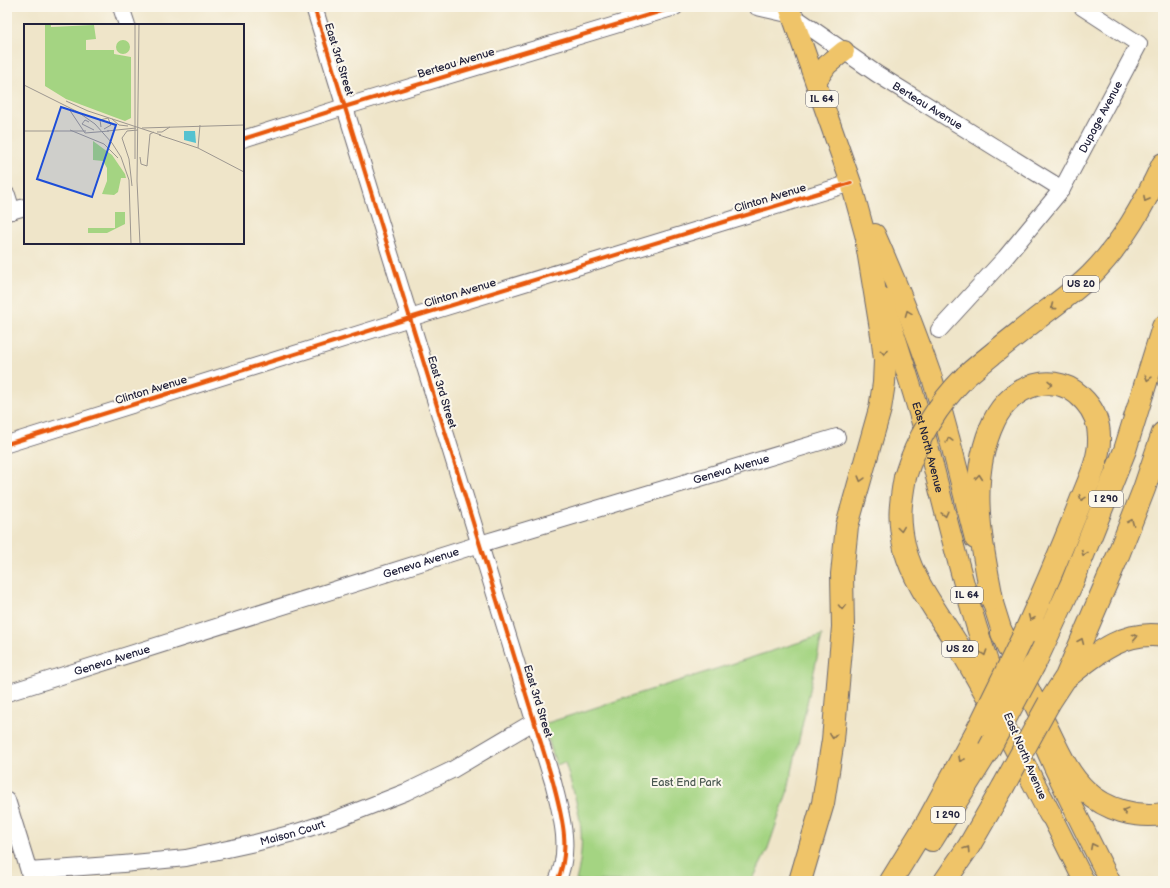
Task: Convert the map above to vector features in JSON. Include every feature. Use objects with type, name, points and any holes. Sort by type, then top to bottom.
[{"type":"highway","name":"US 20","points":[[1050,814],[982,687],[924,591],[912,567],[905,550],[901,529],[900,508],[905,477],[921,436],[935,412],[952,390],[966,376],[1073,292],[1091,275],[1110,254],[1132,224],[1148,196],[1163,164]]},
{"type":"highway","points":[[800,881],[823,803],[833,740],[843,627],[842,574],[847,526],[880,409],[884,384],[882,335],[867,244]]},
{"type":"highway","name":"I 290","points":[[906,881],[989,749],[1034,665],[1072,583],[1126,450],[1163,327]]},
{"type":"highway","points":[[891,881],[928,821],[980,725],[1023,637],[1077,511],[1092,472],[1098,452],[1099,436],[1097,421],[1091,408],[1082,398],[1072,390],[1061,385],[1050,383],[1024,389],[1014,395],[1003,405],[994,420],[981,458],[978,504],[980,538],[992,599]]},
{"type":"highway","name":"I 290","points":[[945,881],[969,846],[1049,703],[1066,677],[1142,496],[1163,432]]},
{"type":"highway","points":[[1002,633],[1032,699],[1065,764],[1076,780],[1087,792],[1103,803],[1121,811],[1141,815],[1163,814]]},
{"type":"highway","points":[[1066,677],[1100,651],[1117,642],[1134,636],[1152,634],[1163,636]]},
{"type":"main road","name":"East North Avenue","points":[[790,11],[851,183],[867,244],[921,421],[957,559],[985,655],[1013,728],[1050,814],[1084,881]]},
{"type":"main road","points":[[816,81],[827,65],[844,51]]},
{"type":"main road","name":"East North Avenue","points":[[851,183],[896,280],[932,379],[950,441],[980,560],[1002,633],[1027,705],[1052,764],[1110,881]]},
{"type":"main road","name":"US 20","points":[[1067,848],[1080,881]]},
{"type":"street","points":[[121,7],[126,24]]},
{"type":"street","name":"East 3rd Street","points":[[314,7],[553,782],[561,813],[564,839],[563,862],[557,881]]},
{"type":"street","name":"Berteau Avenue","points":[[244,139],[675,7]]},
{"type":"street","name":"Berteau Avenue","points":[[757,7],[790,11],[877,74],[1062,189]]},
{"type":"street","name":"Dupage Avenue","points":[[1062,189],[1139,44],[1082,7]]},
{"type":"street","name":"Clinton Avenue","points":[[7,444],[410,318],[851,183]]},
{"type":"street","points":[[939,330],[1005,258],[1062,189]]},
{"type":"street","points":[[7,195],[15,210]]},
{"type":"street","name":"Geneva Avenue","points":[[7,693],[480,544],[837,437]]},
{"type":"street","name":"Maison Court","points":[[30,876],[123,864],[186,858],[297,832],[337,819],[413,789],[452,770],[535,721]]},
{"type":"street","points":[[7,800],[30,876]]},
{"type":"green space","name":"East End Park","points":[[822,635],[788,790],[767,851],[752,881],[576,881],[580,864],[581,849],[580,821],[565,762],[556,765],[544,724]]},
{"type":"cycle path","points":[[314,7],[553,782],[564,832],[564,857],[557,881]]},
{"type":"cycle path","points":[[244,139],[675,7]]},
{"type":"cycle path","points":[[7,444],[410,318],[851,183]]}]
